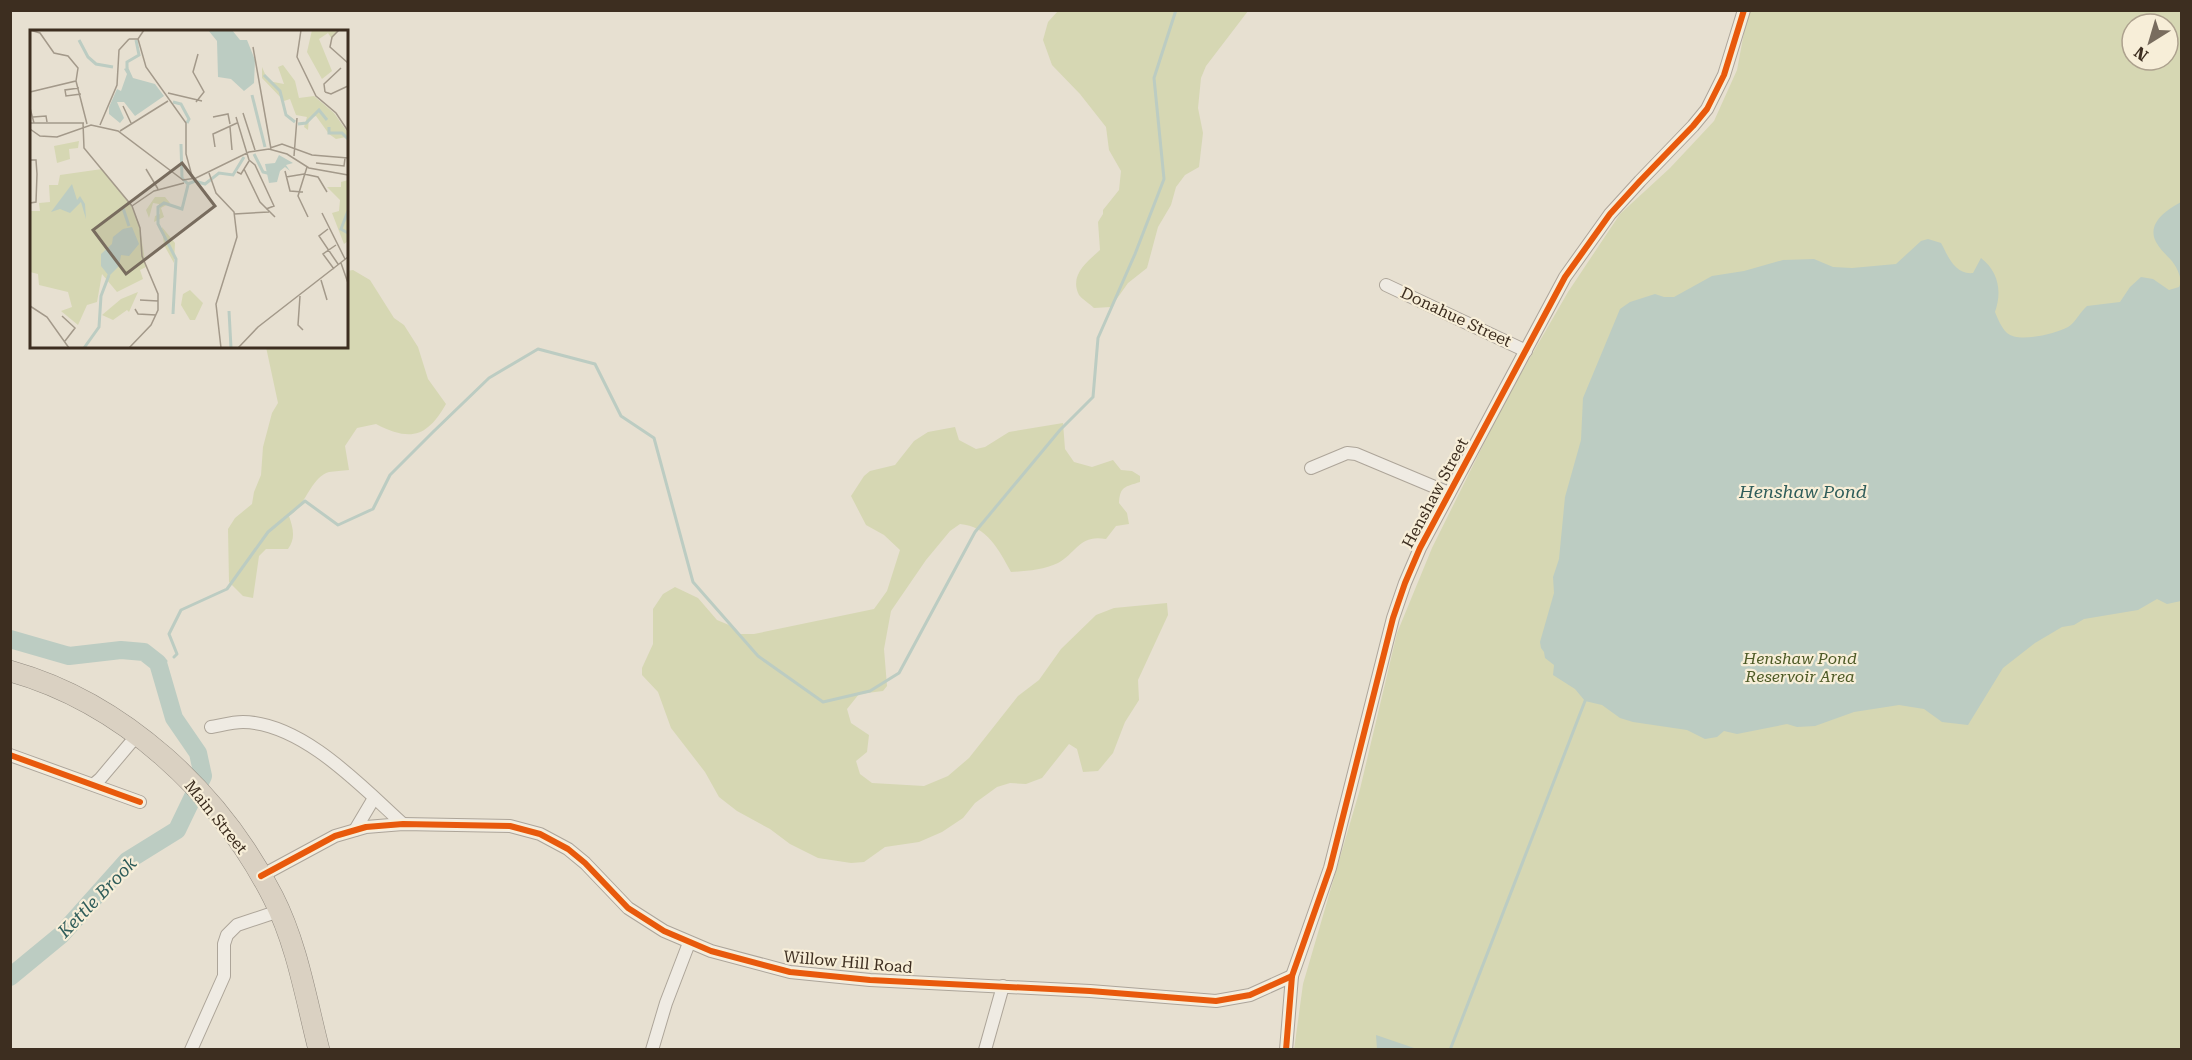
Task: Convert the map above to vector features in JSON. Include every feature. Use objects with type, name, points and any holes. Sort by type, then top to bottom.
[{"type":"highway","name":"Main Street","points":[[10,671],[69,693],[138,734],[196,789],[232,830],[261,876],[279,911],[292,944],[319,1050]]},
{"type":"street","name":"Henshaw Street","points":[[1286,1050],[1292,976],[1330,868],[1393,618],[1420,548],[1565,277],[1587,243],[1640,181],[1707,109],[1724,75],[1744,10]]},
{"type":"street","name":"Donahue Street","points":[[1386,285],[1526,351]]},
{"type":"street","points":[[1311,468],[1347,453],[1356,454],[1449,493]]},
{"type":"street","points":[[212,727],[244,722],[288,735],[326,756],[403,824]]},
{"type":"street","points":[[94,784],[138,734]]},
{"type":"street","points":[[10,755],[140,802]]},
{"type":"street","points":[[355,830],[374,798]]},
{"type":"street","name":"Willow Hill Road","points":[[261,876],[335,836],[366,827],[403,824],[500,825],[540,834],[559,843],[576,855],[639,916],[689,943],[745,961],[802,974],[1216,1001],[1250,995],[1292,976]]},
{"type":"street","points":[[191,1050],[224,976],[224,944],[227,935],[237,925],[279,911]]},
{"type":"street","points":[[651,1050],[689,943]]},
{"type":"street","points":[[986,1050],[1003,986]]},
{"type":"green space","points":[[1058,11],[1248,11],[1206,66],[1201,78],[1198,108],[1203,133],[1199,167],[1185,175],[1176,187],[1171,205],[1158,227],[1147,268],[1128,283],[1111,307],[1094,308],[1079,295],[1076,281],[1081,270],[1100,250],[1098,222],[1103,210],[1119,190],[1121,171],[1109,150],[1106,127],[1080,94],[1052,65],[1043,40],[1048,22]]},
{"type":"green space","name":"Henshaw Pond Reservoir Area","points":[[1748,11],[2181,11],[2181,1049],[1294,1050],[1303,984],[1360,789],[1397,633],[1432,548],[1505,401],[1568,292],[1620,214],[1670,168],[1714,121],[1737,70]]},
{"type":"green space","points":[[353,270],[370,280],[394,318],[404,325],[418,347],[428,379],[446,404],[432,424],[417,433],[399,433],[376,424],[357,428],[345,446],[349,470],[329,472],[317,480],[300,506],[289,516],[293,529],[291,545],[288,549],[266,549],[259,556],[253,598],[243,596],[229,582],[228,529],[235,518],[252,504],[261,475],[263,447],[272,413],[278,403],[266,348],[348,348],[348,271]]},
{"type":"green space","points":[[1063,423],[1065,449],[1074,462],[1092,467],[1113,460],[1121,470],[1132,471],[1140,476],[1140,482],[1124,488],[1120,497],[1119,503],[1127,513],[1129,524],[1116,526],[1106,539],[1097,538],[1084,541],[1058,563],[1035,570],[1011,572],[997,548],[985,534],[978,529],[960,524],[950,531],[926,560],[891,611],[884,649],[887,686],[883,691],[859,694],[847,709],[851,723],[869,735],[867,752],[856,761],[860,774],[872,783],[924,786],[948,776],[969,758],[1018,696],[1039,680],[1061,649],[1096,615],[1114,608],[1167,603],[1168,615],[1138,680],[1139,700],[1125,722],[1113,753],[1098,771],[1083,772],[1077,749],[1069,744],[1042,778],[1026,784],[1010,783],[997,787],[975,803],[963,818],[942,832],[919,842],[885,847],[864,862],[851,863],[818,858],[790,844],[719,797],[705,772],[671,728],[658,692],[642,675],[642,668],[653,644],[653,609],[663,594],[675,587],[698,598],[717,620],[729,625],[738,634],[754,634],[874,609],[887,591],[900,550],[884,535],[866,525],[851,496],[864,476],[870,471],[895,465],[914,441],[928,432],[955,427],[959,440],[976,449],[985,447],[1009,432]]},
{"type":"water","points":[[2181,202],[2181,281],[2176,267],[2156,242],[2154,229],[2160,218]]},
{"type":"water","name":"Henshaw Pond","points":[[1928,239],[1941,243],[1949,259],[1961,271],[1973,273],[1981,258],[1987,264],[1997,283],[1998,297],[1995,312],[2001,326],[2012,336],[2046,335],[2068,327],[2087,306],[2120,302],[2130,287],[2141,277],[2153,279],[2169,290],[2179,287],[2181,282],[2181,601],[2167,604],[2157,599],[2138,610],[2084,619],[2074,625],[2062,627],[2035,643],[2003,668],[1968,725],[1942,722],[1924,709],[1899,705],[1854,712],[1815,726],[1797,727],[1787,724],[1737,734],[1724,731],[1717,737],[1705,739],[1687,730],[1620,718],[1602,705],[1585,701],[1575,689],[1553,675],[1554,665],[1545,658],[1540,642],[1554,593],[1553,577],[1559,559],[1565,497],[1581,440],[1583,398],[1620,309],[1630,302],[1655,294],[1674,297],[1712,276],[1744,271],[1783,260],[1814,259],[1833,267],[1852,268],[1896,264],[1921,241]]},
{"type":"water","points":[[1376,1035],[1417,1049],[1377,1049]]},
{"type":"waterway","points":[[174,657],[177,654],[169,634],[181,610],[227,589],[268,532],[305,501],[338,525],[373,509],[390,475],[433,432],[489,378],[538,349],[595,364],[621,416],[654,438],[693,582],[758,656],[823,702],[870,691],[899,673],[975,532],[1060,430],[1093,397],[1098,338],[1135,254],[1164,179],[1154,78],[1176,10]]},
{"type":"waterway","name":"Kettle Brook","points":[[10,639],[69,656],[121,650],[144,652],[158,663],[174,718],[198,753],[203,776],[177,830],[127,861],[61,935],[10,977]]},
{"type":"waterway","points":[[158,663],[166,661]]},
{"type":"waterway","points":[[1450,1050],[1585,701]]},
{"type":"cycle path","points":[[1286,1050],[1292,976],[1330,868],[1393,618],[1420,548],[1565,277],[1610,214],[1707,109],[1724,75],[1744,10]]},
{"type":"cycle path","points":[[10,755],[140,802]]},
{"type":"cycle path","points":[[261,876],[335,836],[366,827],[403,824],[510,826],[540,834],[568,849],[585,863],[628,908],[664,931],[711,951],[790,972],[870,980],[1090,991],[1216,1001],[1250,995],[1292,976]]}]
